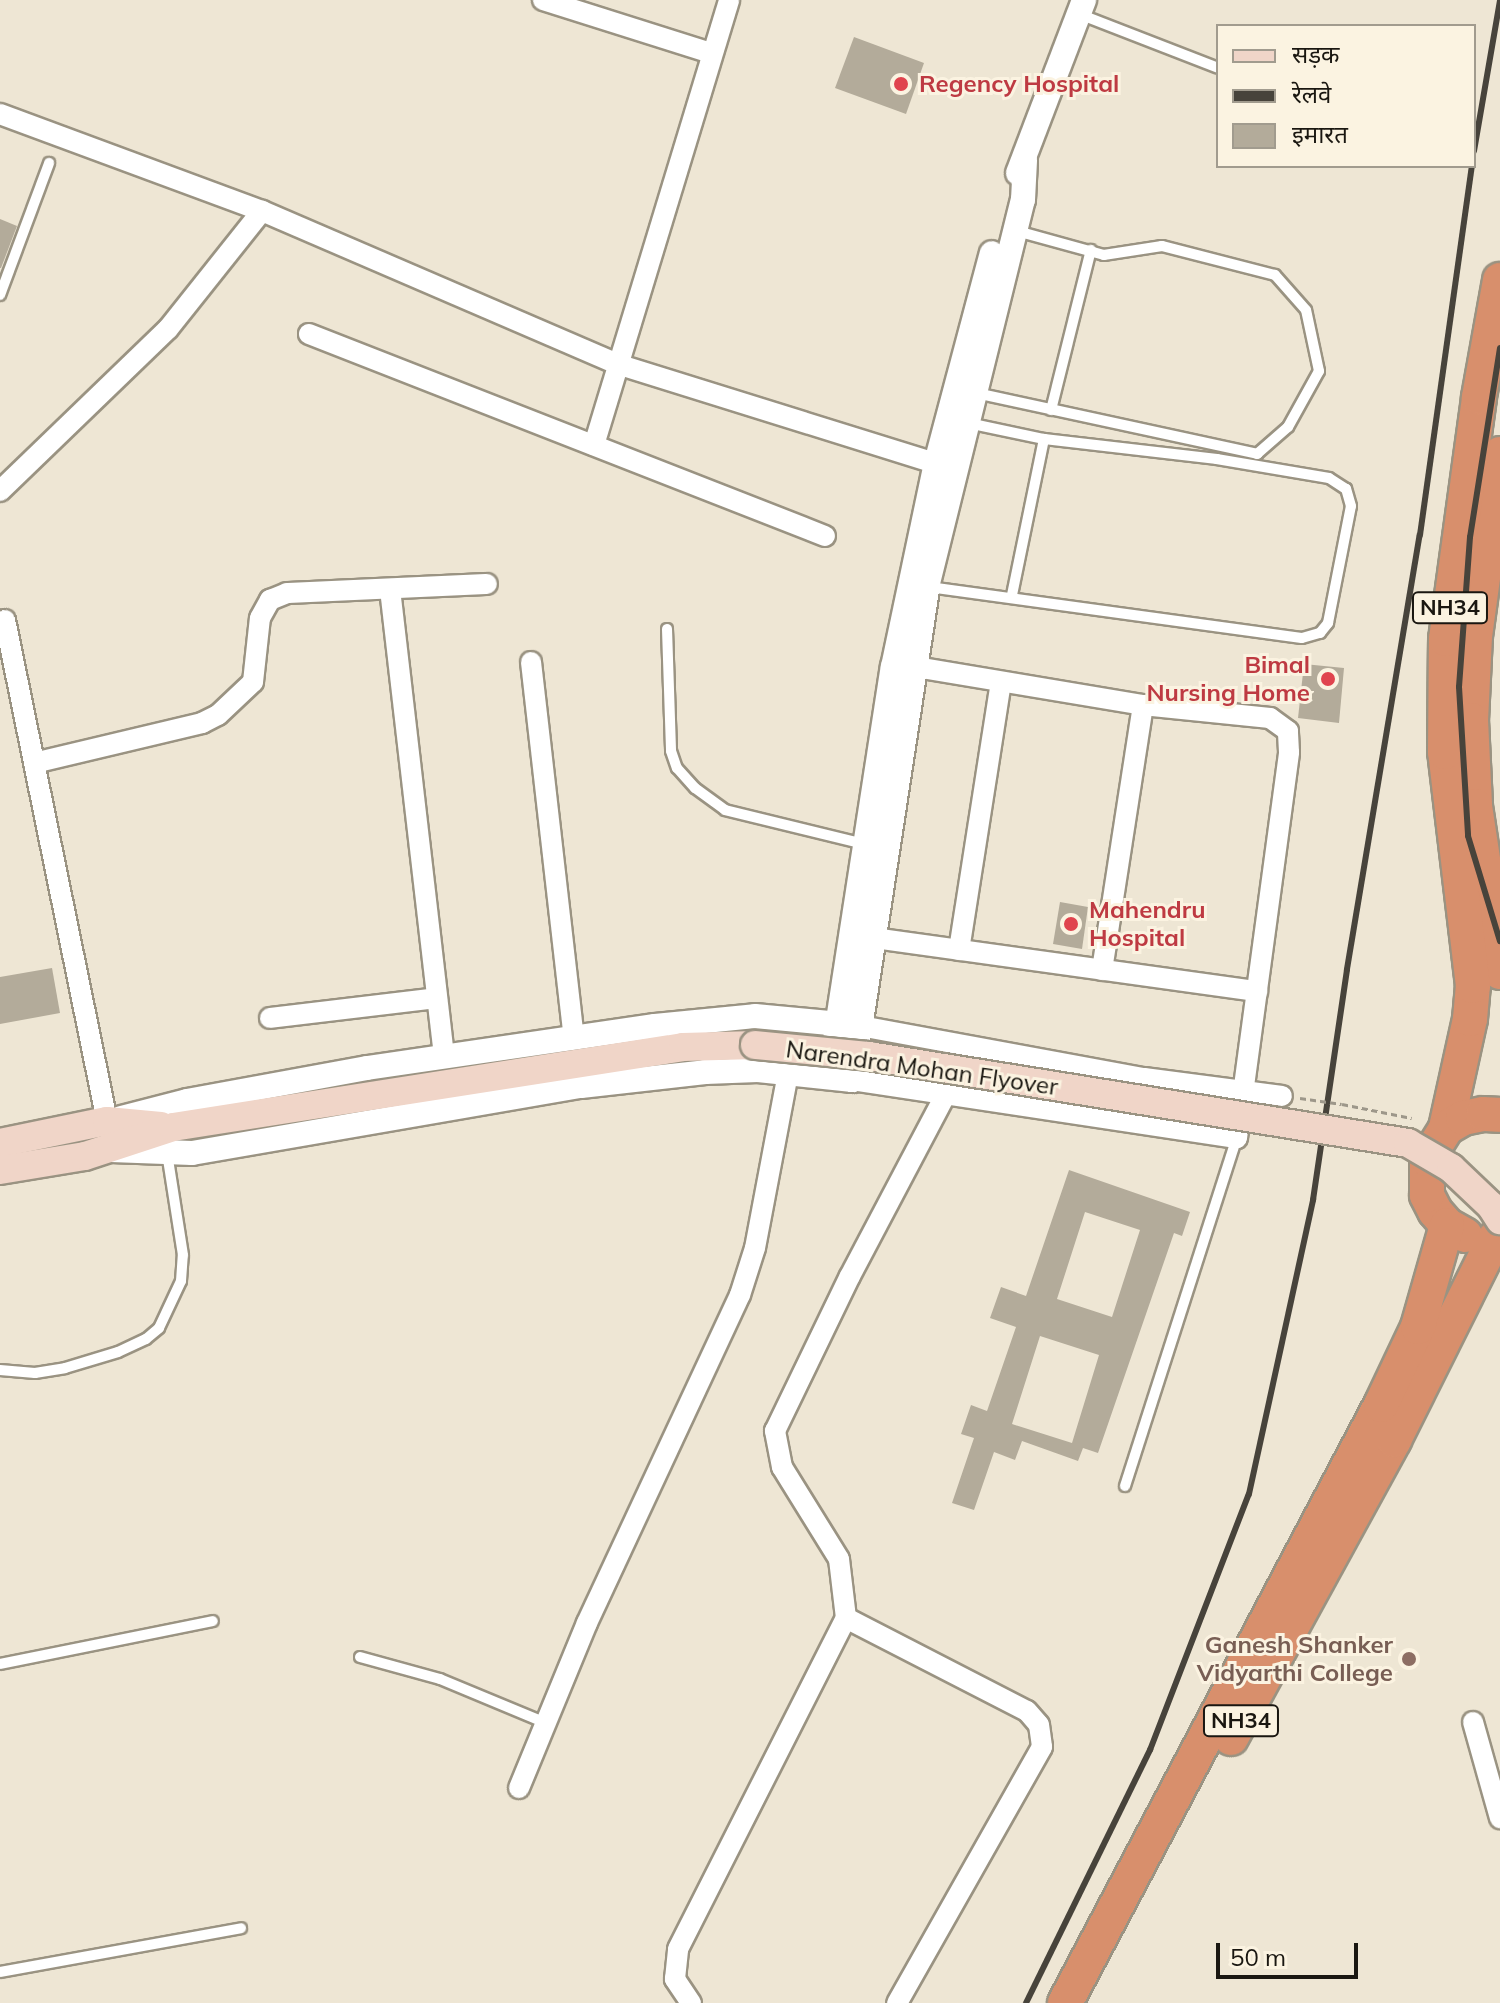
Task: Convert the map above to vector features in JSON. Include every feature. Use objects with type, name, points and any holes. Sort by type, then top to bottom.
[{"type":"highway","name":"NH34","points":[[1065,2003],[1381,1405],[1418,1327],[1447,1225],[1431,1203],[1424,1176],[1430,1150],[1446,1128],[1470,1019],[1473,986],[1445,752],[1446,639],[1479,397],[1500,280]]},
{"type":"highway","name":"NH34","points":[[1500,454],[1475,636],[1471,720],[1475,806],[1496,925],[1500,972]]},
{"type":"highway","points":[[1446,1128],[1463,1118],[1500,1115]]},
{"type":"highway","points":[[1447,1225],[1477,1239],[1498,1233]]},
{"type":"highway","name":"NH34","points":[[1091,2003],[1394,1440],[1498,1233]]},
{"type":"main road","name":"Narendra Mohan Flyover","points":[[0,1170],[683,1047],[755,1045],[869,1056],[1408,1143],[1451,1168],[1491,1206],[1498,1233]]},
{"type":"main road","name":"Narendra Mohan Flyover","points":[[0,1143],[107,1121],[170,1140]]},
{"type":"street","points":[[543,0],[711,53]]},
{"type":"street","points":[[594,445],[729,0]]},
{"type":"street","points":[[840,1078],[865,844],[893,667],[945,466],[1008,193],[1025,160],[1082,7]]},
{"type":"street","points":[[0,114],[262,211],[617,364],[945,466]]},
{"type":"street","points":[[848,1025],[874,938],[945,466],[965,423],[973,393],[1023,200],[1025,160]]},
{"type":"street","points":[[0,491],[168,329],[262,211]]},
{"type":"street","points":[[309,334],[825,536]]},
{"type":"street","points":[[34,763],[202,723],[218,715],[253,682],[260,618],[270,600],[287,593],[487,584]]},
{"type":"street","points":[[390,589],[444,1057]]},
{"type":"street","points":[[5,620],[107,1121],[187,1101],[444,1057],[574,1037],[755,1016],[848,1025],[1144,1078],[1291,1097]]},
{"type":"street","points":[[531,662],[574,1037]]},
{"type":"street","points":[[170,1140],[192,1153],[581,1086],[705,1072],[788,1073],[840,1078],[1237,1138],[1289,752],[1288,731],[1270,718],[1143,705],[915,667]]},
{"type":"street","points":[[959,950],[1001,682]]},
{"type":"street","points":[[1102,970],[1143,705]]},
{"type":"street","points":[[874,938],[1257,991]]},
{"type":"street","points":[[270,1018],[437,998]]},
{"type":"street","points":[[519,1788],[587,1623],[740,1295],[755,1248],[788,1073]]},
{"type":"street","points":[[691,2003],[675,1979],[678,1949],[846,1618],[839,1559],[782,1467],[775,1431],[850,1276],[946,1094]]},
{"type":"street","points":[[846,1618],[1027,1711],[1039,1725],[1042,1747],[897,2003]]},
{"type":"street","points":[[1473,1722],[1500,1818]]},
{"type":"lane","points":[[1082,7],[1216,67]]},
{"type":"lane","points":[[0,295],[49,163]]},
{"type":"lane","points":[[973,393],[1257,454],[1288,427],[1319,371],[1306,310],[1275,275],[1162,246],[1104,255],[1015,231]]},
{"type":"lane","points":[[1051,410],[1091,250]]},
{"type":"lane","points":[[927,587],[1012,595],[1302,638],[1320,633],[1328,623],[1351,506],[1346,489],[1329,478],[1217,459],[1044,439],[965,423]]},
{"type":"lane","points":[[1012,595],[1044,439]]},
{"type":"lane","points":[[667,629],[671,751],[677,768],[695,788],[725,810],[865,844]]},
{"type":"lane","points":[[1125,1486],[1237,1138]]},
{"type":"lane","points":[[0,1370],[35,1373],[65,1368],[118,1352],[146,1339],[159,1328],[181,1281],[183,1255],[170,1140]]},
{"type":"lane","points":[[0,1664],[213,1621]]},
{"type":"lane","points":[[360,1657],[440,1679],[546,1723]]},
{"type":"lane","points":[[0,1972],[241,1928]]},
{"type":"path","points":[[1291,1097],[1370,1109]]},
{"type":"building","points":[[854,37],[924,63],[906,114],[835,88]]},
{"type":"building","points":[[0,219],[17,226],[1,268],[0,268]]},
{"type":"building","points":[[1304,664],[1344,668],[1339,723],[1298,718]]},
{"type":"building","points":[[1060,902],[1088,907],[1082,949],[1053,944]]},
{"type":"building","points":[[52,968],[60,1013],[0,1024],[0,977]]},
{"type":"building","points":[[1069,1170],[1190,1212],[1182,1236],[1174,1233],[1098,1453],[1083,1448],[1078,1461],[1022,1441],[1015,1460],[994,1452],[974,1510],[952,1503],[974,1438],[961,1434],[971,1405],[987,1411],[1016,1327],[990,1318],[1001,1287],[1026,1296]],"holes":[[[1085,1212],[1140,1230],[1112,1317],[1057,1299]],[[1040,1336],[1099,1355],[1072,1443],[1012,1424]]]},
{"type":"railway","points":[[1476,139],[1500,0]]},
{"type":"railway","points":[[1026,2003],[1150,1750],[1249,1494],[1313,1200],[1347,969],[1420,535],[1472,168]]},
{"type":"railway","points":[[1500,348],[1470,537],[1459,687],[1468,836],[1500,941]]},
{"type":"place","name":"Regency Hospital","points":[[901,84]]},
{"type":"place","name":"Bimal Nursing Home","points":[[1328,679]]},
{"type":"place","name":"Mahendru Hospital","points":[[1071,924]]},
{"type":"place","name":"Ganesh Shanker Vidyarthi College","points":[[1409,1659]]}]
